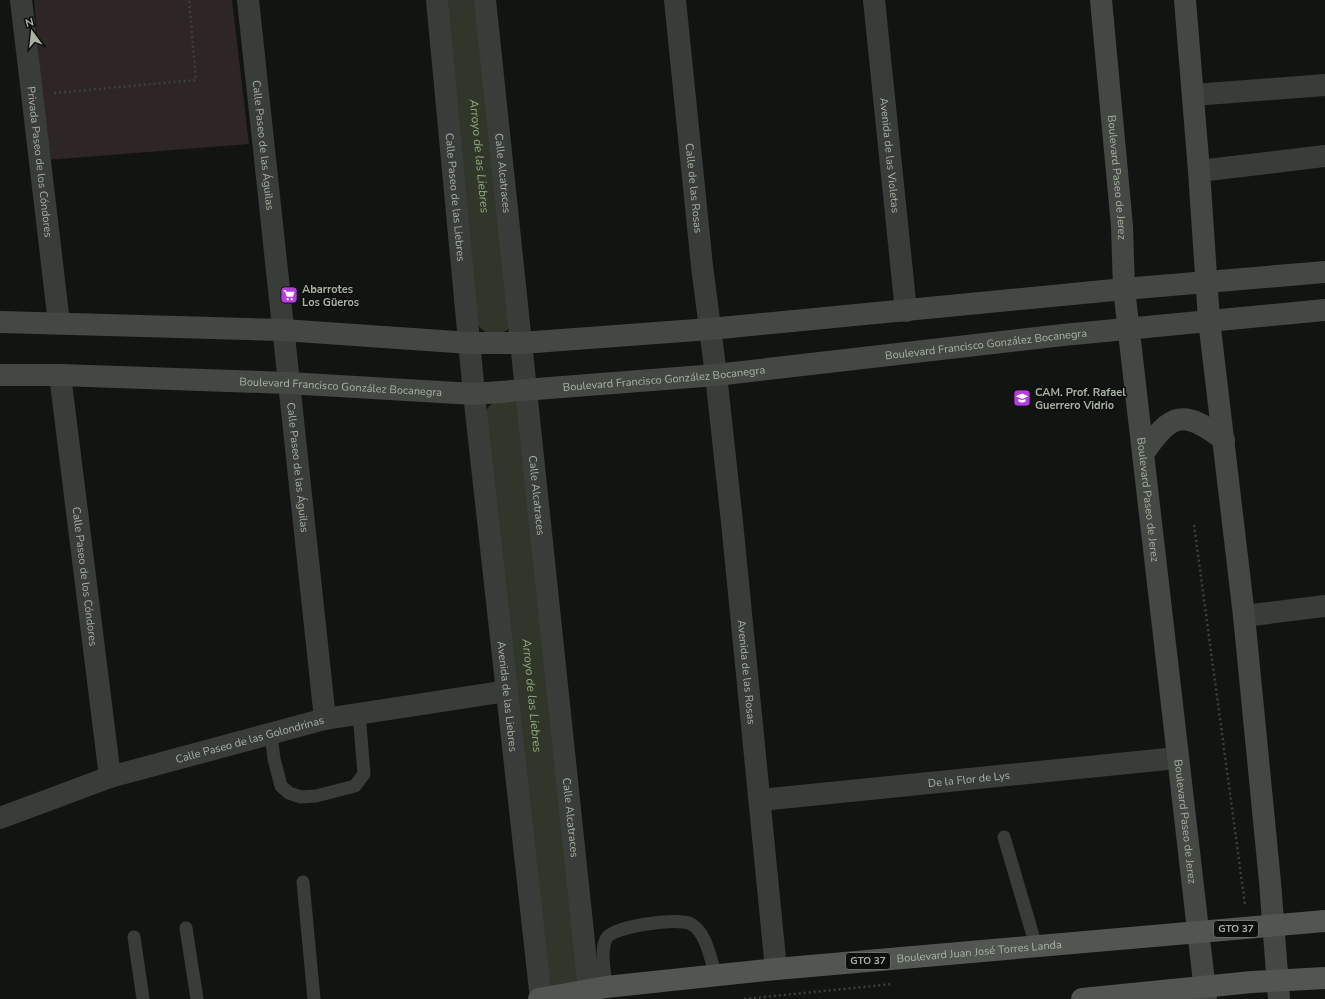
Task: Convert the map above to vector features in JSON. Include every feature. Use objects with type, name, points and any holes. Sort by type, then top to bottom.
[{"type":"main road","name":"Boulevard Paseo de Jerez","points":[[1101,0],[1122,226],[1124,288],[1206,993]]},
{"type":"main road","points":[[1185,0],[1209,320],[1244,616],[1270,882],[1278,990]]},
{"type":"main road","points":[[0,322],[283,330],[470,343],[521,344],[906,311],[1124,288],[1325,272]]},
{"type":"main road","name":"Boulevard Francisco González Bocanegra","points":[[0,375],[60,375],[288,383],[474,394],[716,375],[1209,320],[1325,310]]},
{"type":"main road","points":[[1143,454],[1163,427],[1171,421],[1184,419],[1195,420],[1224,440]]},
{"type":"main road","name":"Boulevard Juan José Torres Landa","points":[[540,999],[598,989],[776,969],[1273,927],[1325,921]]},
{"type":"main road","points":[[1082,999],[1278,990],[1325,978]]},
{"type":"street","name":"Privada Paseo de los Cóndores","points":[[21,0],[59,323]]},
{"type":"street","name":"Calle Paseo de las Águilas","points":[[248,0],[325,719]]},
{"type":"street","name":"Calle Paseo de las Liebres","points":[[437,0],[474,394]]},
{"type":"street","name":"Calle Alcatraces","points":[[485,0],[526,391],[598,989]]},
{"type":"street","name":"Calle de las Rosas","points":[[675,0],[716,375]]},
{"type":"street","name":"Avenida de las Violetas","points":[[874,0],[906,311]]},
{"type":"street","points":[[1193,95],[1325,85]]},
{"type":"street","points":[[1199,171],[1325,156]]},
{"type":"street","name":"Calle Paseo de los Cóndores","points":[[60,375],[110,777]]},
{"type":"street","name":"Avenida de las Rosas","points":[[716,375],[761,800],[776,969]]},
{"type":"street","name":"Avenida de las Liebres","points":[[474,394],[540,999]]},
{"type":"street","points":[[1244,616],[1325,606]]},
{"type":"street","name":"Calle Paseo de las Golondrinas","points":[[0,818],[110,777],[271,735],[325,719],[507,690]]},
{"type":"street","name":"De la Flor de Lys","points":[[761,800],[1178,758]]},
{"type":"lane","points":[[271,735],[274,759],[281,786],[289,793],[301,797],[316,796],[355,786],[364,774],[359,714]]},
{"type":"lane","points":[[1004,837],[1036,946]]},
{"type":"lane","points":[[303,882],[314,999]]},
{"type":"lane","points":[[598,989],[606,938],[614,931],[625,928],[679,921],[690,924],[698,931],[704,941],[716,975]]},
{"type":"lane","points":[[186,928],[197,999]]},
{"type":"lane","points":[[134,937],[143,999]]},
{"type":"path","points":[[32,95],[196,80],[189,0]]},
{"type":"path","points":[[1194,525],[1248,928]]},
{"type":"shaded area","points":[[34,0],[232,0],[249,144],[47,160]]},
{"type":"waterway","name":"Arroyo de las Liebres","points":[[464,0],[495,313]]},
{"type":"waterway","name":"Arroyo de las Liebres","points":[[505,420],[559,971]]},
{"type":"place","name":"Abarrotes Los Güeros","points":[[289,295]]},
{"type":"place","name":"CAM. Prof. Rafael Guerrero Vidrio","points":[[1022,398]]}]
